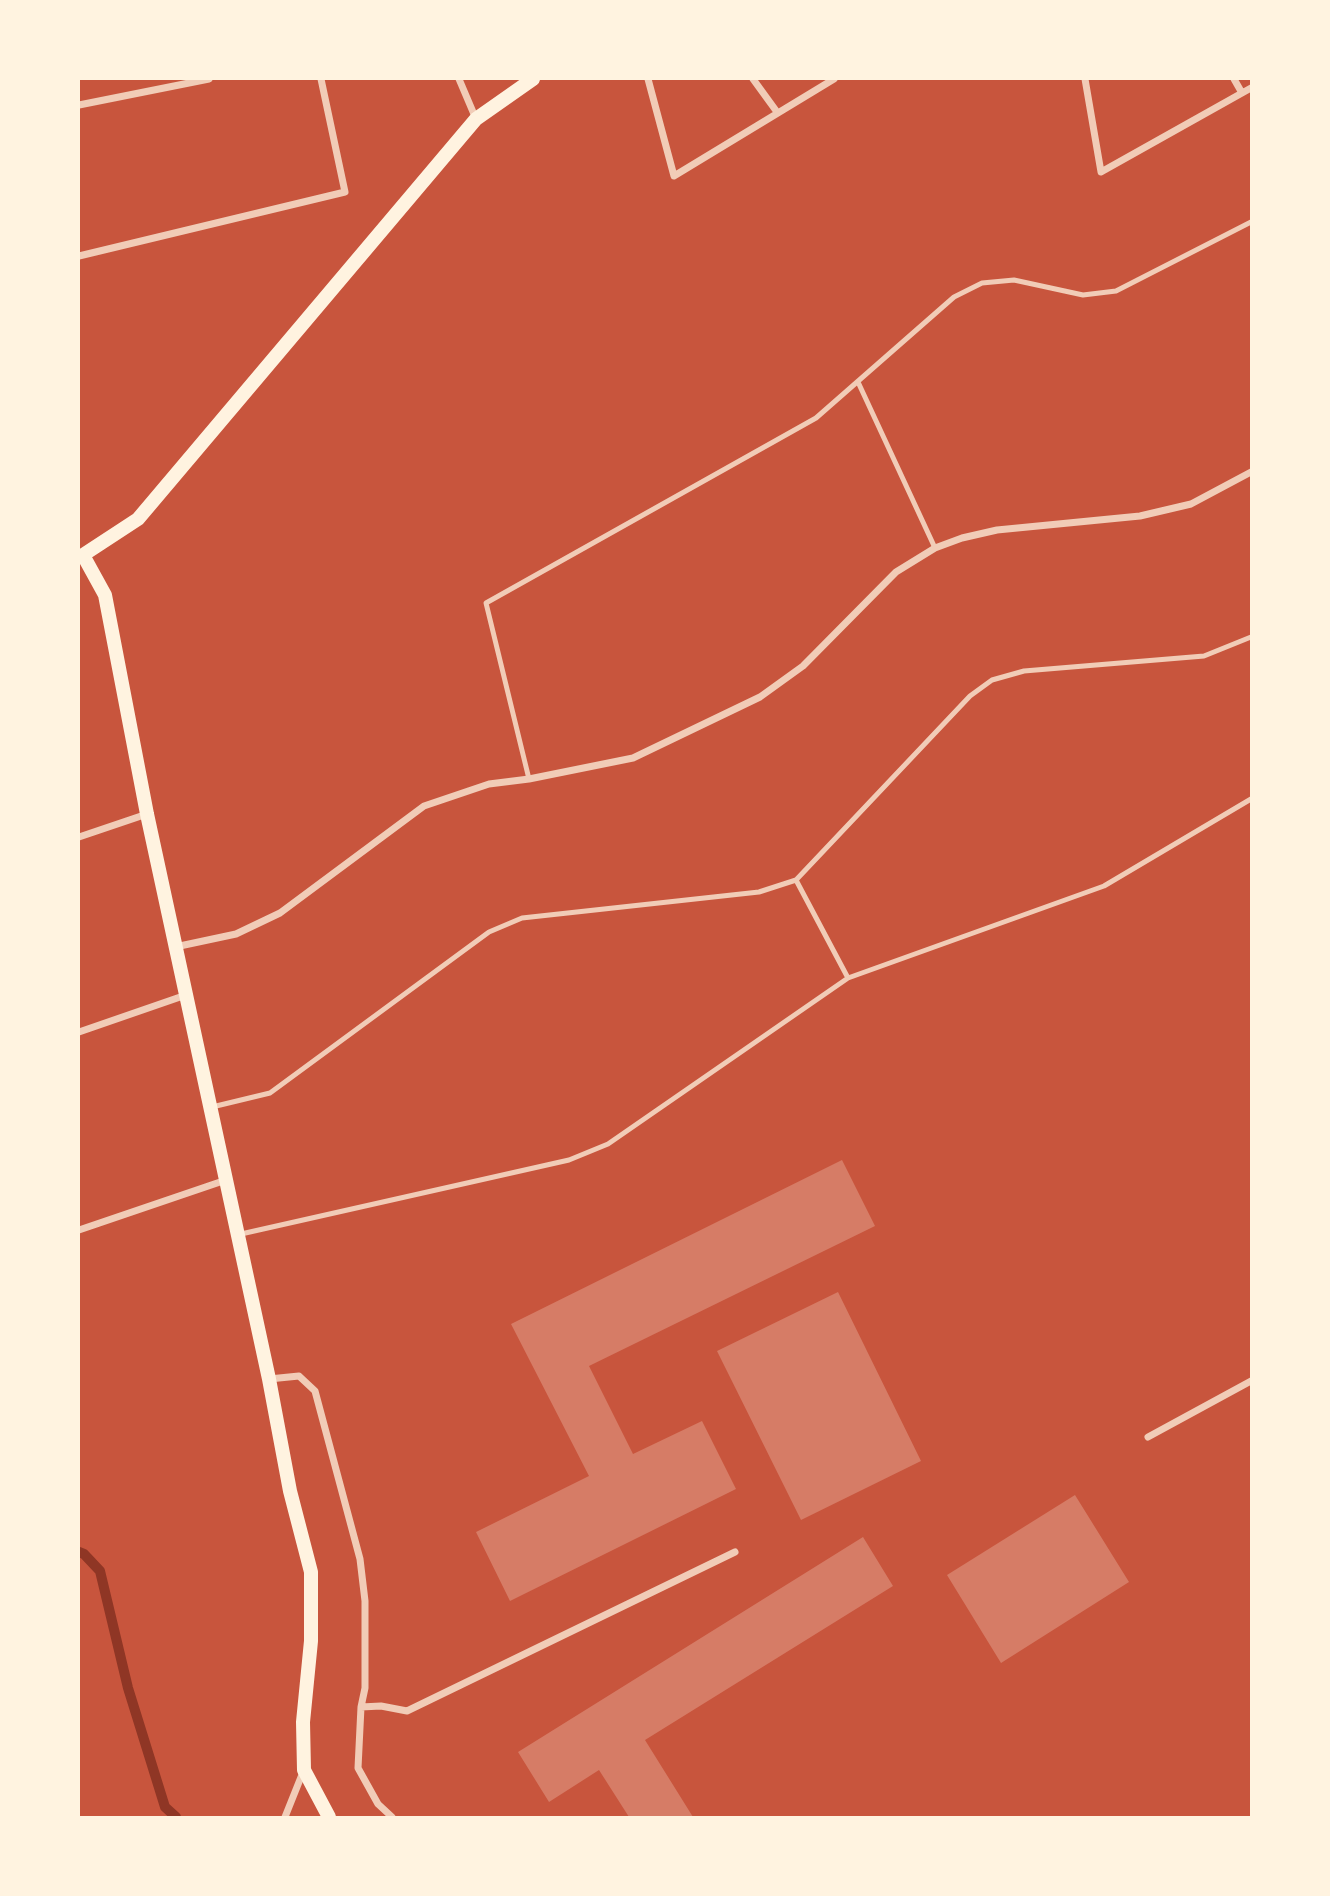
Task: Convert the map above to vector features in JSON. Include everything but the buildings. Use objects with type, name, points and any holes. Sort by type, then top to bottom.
[{"type":"main road","points":[[329,1817],[320,1805],[304,1770],[303,1722],[311,1642],[311,1572],[290,1491],[269,1379],[175,947],[105,595],[81,555],[138,519],[476,118],[533,79]]},
{"type":"street","points":[[79,105],[209,79]]},
{"type":"street","points":[[79,256],[345,192],[321,79]]},
{"type":"street","points":[[459,79],[476,118]]},
{"type":"street","points":[[648,79],[674,176],[834,79]]},
{"type":"street","points":[[753,79],[778,112]]},
{"type":"street","points":[[1084,79],[1101,173],[1251,88]]},
{"type":"street","points":[[1234,79],[1242,93]]},
{"type":"street","points":[[175,947],[236,934],[280,913],[424,807],[489,784],[529,779],[633,758],[760,697],[803,666],[895,572],[935,548],[962,538],[998,530],[1140,516],[1191,503],[1251,472]]},
{"type":"street","points":[[79,837],[147,814]]},
{"type":"street","points":[[79,1032],[186,995]]},
{"type":"street","points":[[79,1230],[226,1180]]},
{"type":"street","points":[[269,1379],[299,1376],[315,1391],[360,1559],[365,1601],[365,1688],[361,1707],[358,1768],[378,1804],[392,1817]]},
{"type":"street","points":[[1148,1437],[1251,1381]]},
{"type":"street","points":[[361,1707],[381,1706],[407,1711],[735,1552]]},
{"type":"street","points":[[285,1817],[304,1770]]},
{"type":"lane","points":[[529,779],[486,603],[816,418],[954,297],[982,284],[1014,279],[1083,295],[1116,291],[1251,222]]},
{"type":"lane","points":[[858,382],[935,548]]},
{"type":"lane","points":[[211,1107],[270,1093],[489,932],[522,918],[759,892],[796,880],[970,696],[992,680],[1024,671],[1204,656],[1251,637]]},
{"type":"lane","points":[[238,1235],[569,1160],[608,1144],[848,978],[1104,886],[1251,799]]},
{"type":"lane","points":[[796,880],[848,978]]},
{"type":"waterway","points":[[79,1552],[100,1571],[128,1688],[165,1807],[176,1817]]}]
